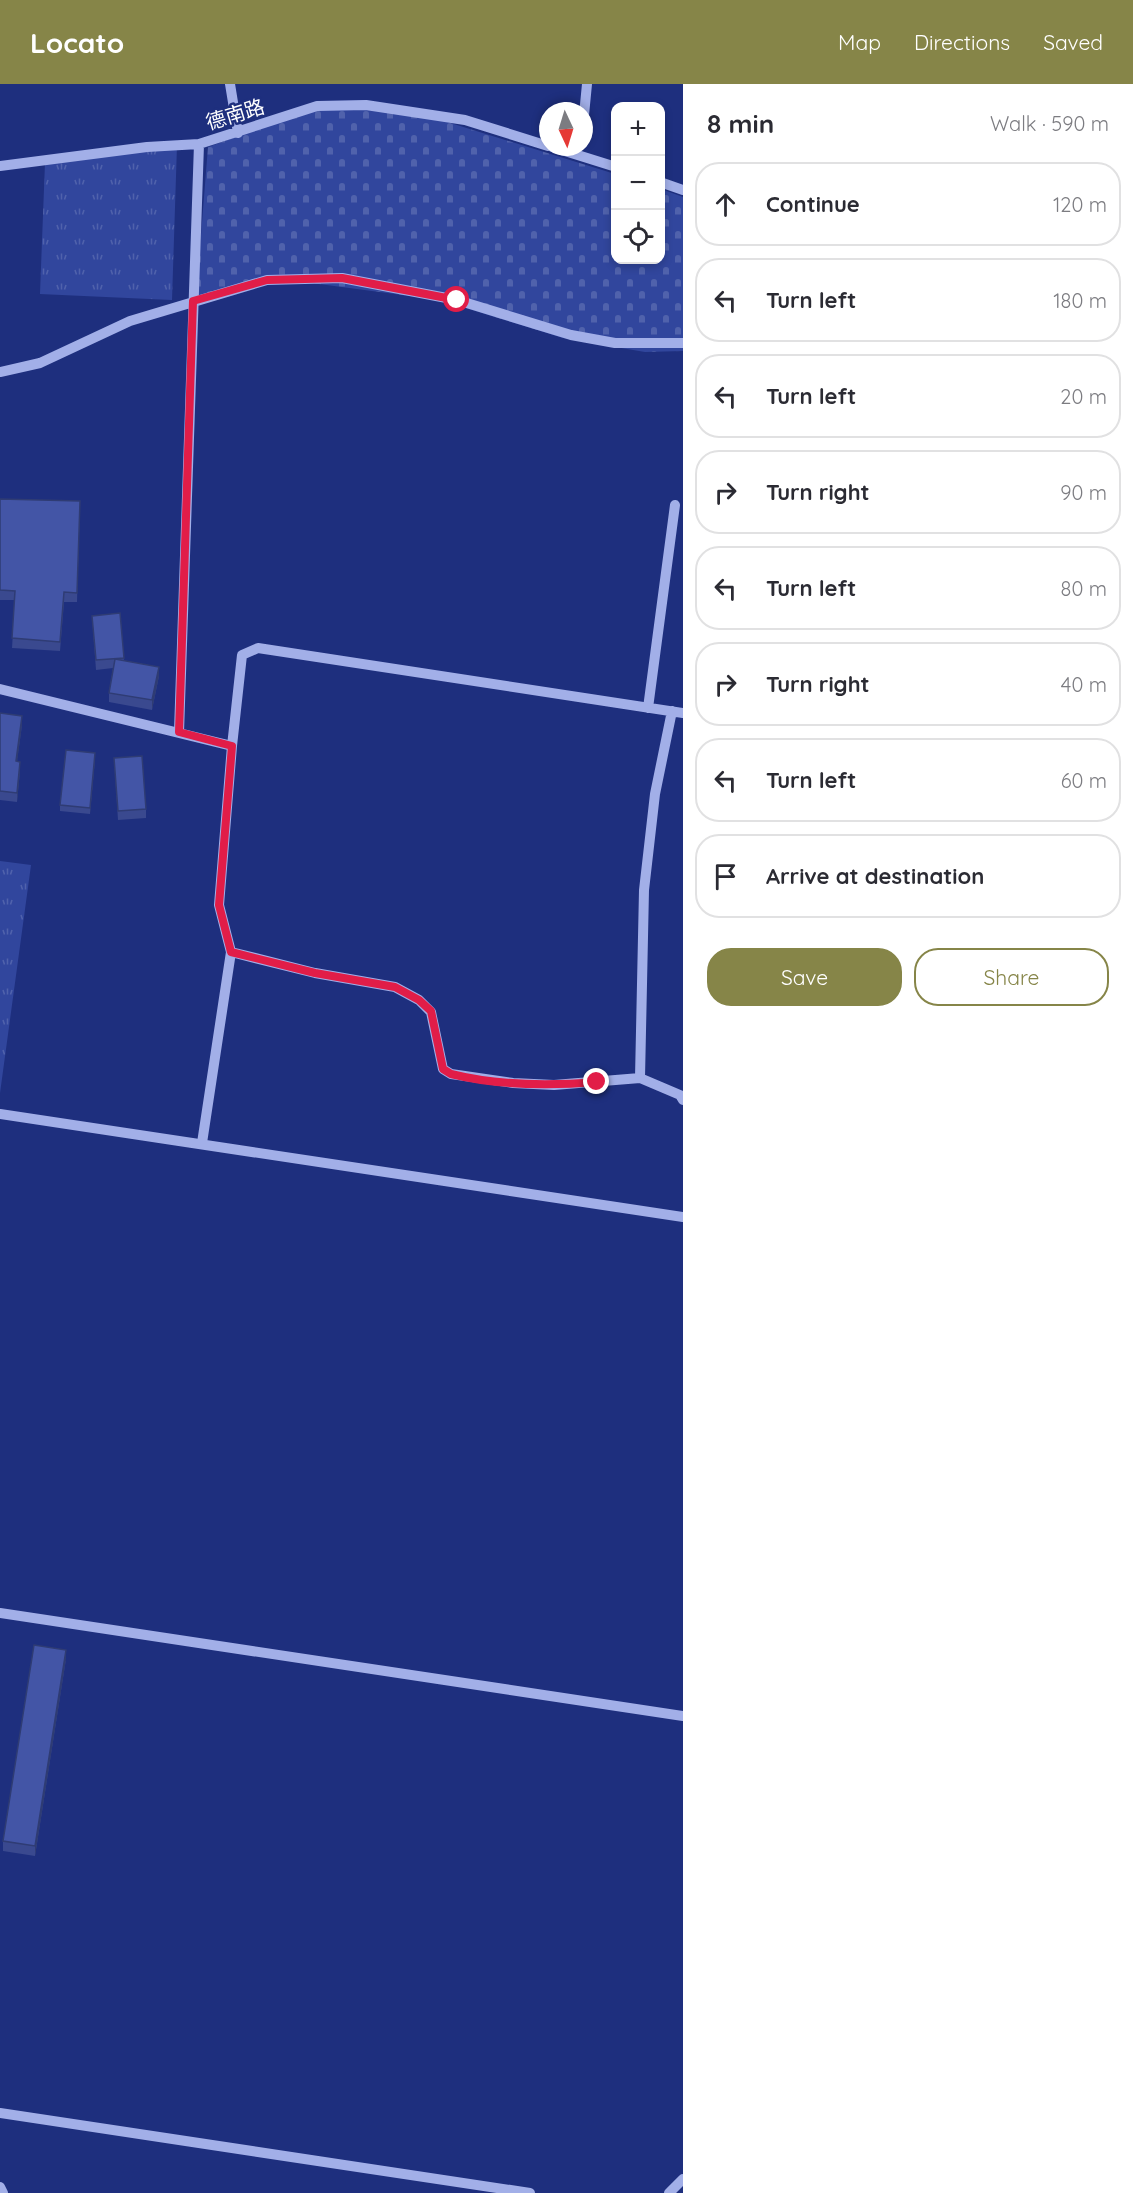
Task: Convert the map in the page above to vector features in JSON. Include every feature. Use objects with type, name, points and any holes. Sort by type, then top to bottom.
[{"type":"street","points":[[231,84],[238,133]]},
{"type":"street","points":[[585,102],[587,84]]},
{"type":"street","name":"德南路","points":[[0,166],[147,147],[199,144],[317,106],[366,105],[465,120],[539,143]]},
{"type":"street","points":[[179,732],[199,144]]},
{"type":"street","points":[[591,156],[611,165]]},
{"type":"street","points":[[665,184],[683,190]]},
{"type":"street","points":[[0,372],[40,363],[130,321],[267,280],[342,278],[457,300],[571,334],[615,343],[683,343]]},
{"type":"street","points":[[648,708],[675,505]]},
{"type":"street","points":[[202,1143],[231,952],[219,905],[242,655],[258,648],[678,712],[655,794],[644,890],[640,1078]]},
{"type":"street","points":[[0,690],[232,746]]},
{"type":"street","points":[[231,952],[315,973],[395,987],[419,1000],[431,1011],[438,1054],[443,1069],[451,1074],[471,1079],[554,1085],[640,1078],[680,1095],[683,1100]]},
{"type":"street","points":[[0,1114],[683,1217]]},
{"type":"street","points":[[0,1613],[683,1716]]},
{"type":"street","points":[[0,2113],[530,2193]]},
{"type":"street","points":[[669,2193],[683,2179]]},
{"type":"street","points":[[0,2187],[3,2193]]},
{"type":"green space","points":[[319,107],[382,109],[444,121],[539,150],[539,156],[557,156],[611,173],[611,264],[665,264],[665,190],[683,197],[683,351],[645,352],[563,338],[440,300],[289,280],[196,298],[208,147]]},
{"type":"green space","points":[[177,145],[172,300],[40,294],[45,163]]},
{"type":"green space","points":[[0,861],[31,865],[0,1093]]},
{"type":"building","points":[[0,499],[80,501],[77,593],[64,592],[60,642],[12,638],[15,591],[0,590]]},
{"type":"building","points":[[120,613],[124,658],[96,660],[92,616]]},
{"type":"building","points":[[115,659],[159,667],[152,700],[109,693]]},
{"type":"building","points":[[0,713],[22,716],[16,761],[20,762],[17,793],[0,791]]},
{"type":"building","points":[[66,750],[95,753],[90,808],[60,805]]},
{"type":"building","points":[[142,756],[146,809],[118,811],[114,758]]},
{"type":"building","points":[[34,1645],[66,1650],[35,1846],[3,1841]]},
{"type":"route","points":[[457,300],[342,278],[267,280],[193,301],[179,732],[232,746],[219,905],[231,952],[315,973],[395,987],[419,1000],[431,1011],[437,1031],[438,1054],[443,1069],[451,1074],[471,1079],[513,1083],[554,1085],[597,1082]]}]
